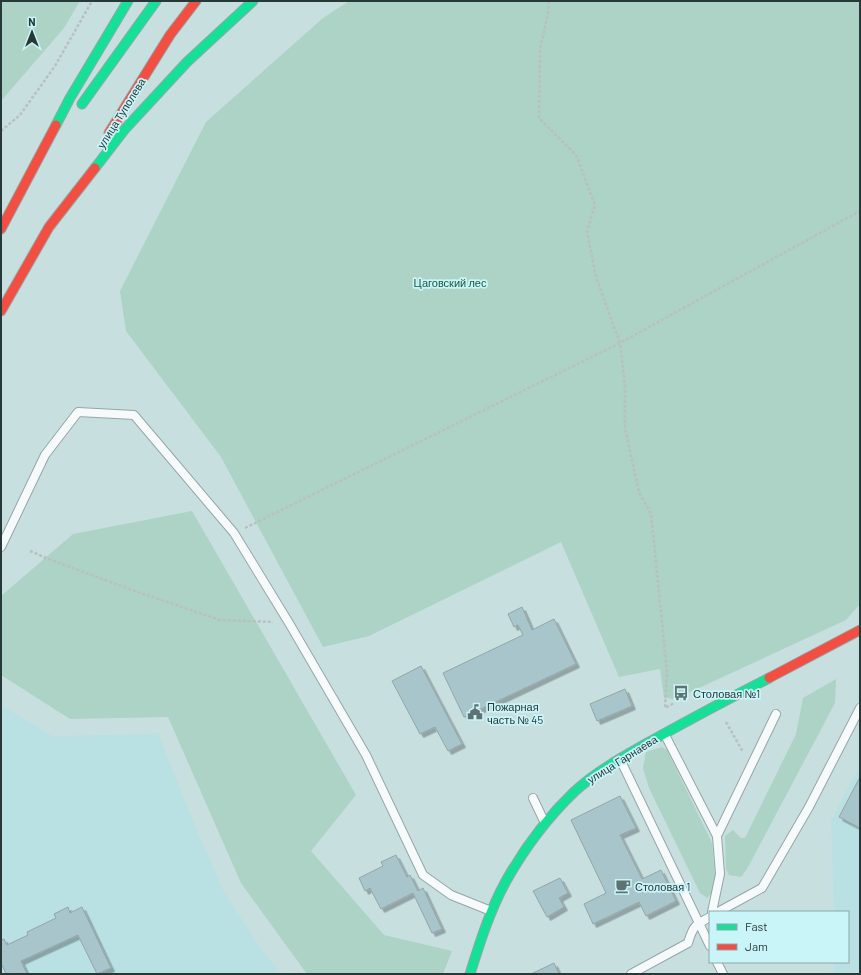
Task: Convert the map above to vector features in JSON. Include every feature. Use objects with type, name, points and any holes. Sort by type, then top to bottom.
[{"type":"main road","points":[[1,229],[70,98],[128,1]]},
{"type":"main road","points":[[77,112],[156,1]]},
{"type":"main road","name":"улица Туполева","points":[[49,227],[170,35],[196,1]]},
{"type":"main road","points":[[1,311],[49,227],[125,129],[187,62],[252,1]]},
{"type":"main road","points":[[27,182],[63,131]]},
{"type":"main road","name":"улица Гарнаева","points":[[470,974],[492,911],[504,885],[546,823],[564,802],[582,785],[599,771],[620,758],[860,630]]},
{"type":"lane","points":[[1,547],[45,455],[78,412],[134,415],[234,533],[289,623],[366,755],[423,875],[451,895],[492,911]]},
{"type":"lane","points":[[720,911],[762,888],[809,808],[860,708]]},
{"type":"lane","points":[[717,836],[776,714]]},
{"type":"lane","points":[[664,734],[717,836],[720,874],[712,911]]},
{"type":"lane","points":[[620,758],[709,944]]},
{"type":"lane","points":[[533,798],[546,823]]},
{"type":"lane","points":[[631,974],[688,943],[692,930],[699,923],[709,918]]},
{"type":"lane","points":[[718,963],[723,974]]},
{"type":"path","points":[[1,131],[20,115],[55,66],[92,1]]},
{"type":"path","points":[[549,1],[548,13],[540,48],[539,118],[576,155],[595,204],[588,231],[596,277],[620,344],[626,386],[626,428],[639,492],[651,514],[667,672],[665,708],[679,701]]},
{"type":"path","points":[[234,533],[620,344],[860,211]]},
{"type":"path","points":[[30,551],[129,589],[220,620],[289,623]]},
{"type":"path","points":[[717,705],[724,720],[751,765]]},
{"type":"shaded area","points":[[1,705],[52,736],[158,734],[193,821],[224,892],[262,950],[282,974],[1,974]]},
{"type":"shaded area","points":[[860,765],[860,974],[829,974],[833,972],[835,963],[849,963],[849,911],[834,911],[831,821]]},
{"type":"green space","points":[[1,1],[80,1],[64,28],[1,101]]},
{"type":"green space","name":"Цаговский лес","points":[[349,1],[860,1],[860,604],[846,620],[675,699],[664,698],[660,669],[619,677],[561,542],[369,636],[323,647],[221,457],[126,331],[120,291],[206,122],[323,18]]},
{"type":"green space","points":[[192,511],[356,795],[311,851],[384,935],[452,951],[443,974],[307,974],[241,883],[168,717],[70,719],[1,675],[1,596],[73,534]]},
{"type":"green space","points":[[836,679],[835,703],[747,869],[741,877],[729,875],[726,869],[725,836],[733,830],[741,838],[745,838],[796,734],[803,698]]},
{"type":"green space","points":[[662,747],[667,750],[712,843],[715,876],[712,893],[707,898],[700,893],[649,788],[643,768],[646,752]]},
{"type":"building","points":[[522,607],[532,630],[554,619],[576,664],[464,717],[443,673],[523,635],[518,625],[514,627],[508,614]]},
{"type":"building","points":[[421,666],[462,744],[448,751],[435,727],[420,734],[392,681]]},
{"type":"building","points":[[625,689],[632,706],[597,721],[590,704]]},
{"type":"building","points":[[860,777],[860,828],[839,817]]},
{"type":"building","points":[[620,796],[636,828],[620,835],[642,879],[661,870],[676,901],[646,916],[639,902],[593,924],[584,904],[606,893],[571,820]]},
{"type":"building","points":[[396,855],[407,877],[410,875],[418,891],[423,888],[442,929],[432,933],[413,893],[381,909],[370,888],[365,891],[359,878],[383,866],[381,862]]},
{"type":"building","points":[[560,878],[568,893],[559,898],[564,907],[547,917],[533,891]]},
{"type":"building","points":[[68,907],[70,913],[82,907],[111,968],[97,974],[78,935],[21,961],[27,974],[6,974],[1,963],[1,940],[4,939],[7,945],[28,935],[27,932],[56,918],[54,914]]},
{"type":"building","points":[[554,963],[559,974],[531,974]]},
{"type":"traffic: fast","points":[[56,125],[70,98],[128,1]]},
{"type":"traffic: fast","points":[[82,104],[156,1]]},
{"type":"traffic: fast","points":[[95,168],[125,129],[187,62],[253,1]]},
{"type":"traffic: fast","points":[[470,974],[490,915],[506,881],[520,857],[537,834],[574,792],[594,776],[626,755],[769,678]]},
{"type":"traffic: jam","points":[[109,133],[170,35],[196,1]]},
{"type":"traffic: jam","points":[[1,229],[56,125]]},
{"type":"traffic: jam","points":[[1,311],[49,227],[95,168]]},
{"type":"traffic: jam","points":[[769,678],[860,630]]},
{"type":"place","name":"Столовая №1","points":[[681,693]]},
{"type":"place","name":"Пожарная часть № 45","points":[[475,712]]},
{"type":"place","name":"Столовая 1","points":[[623,886]]}]
